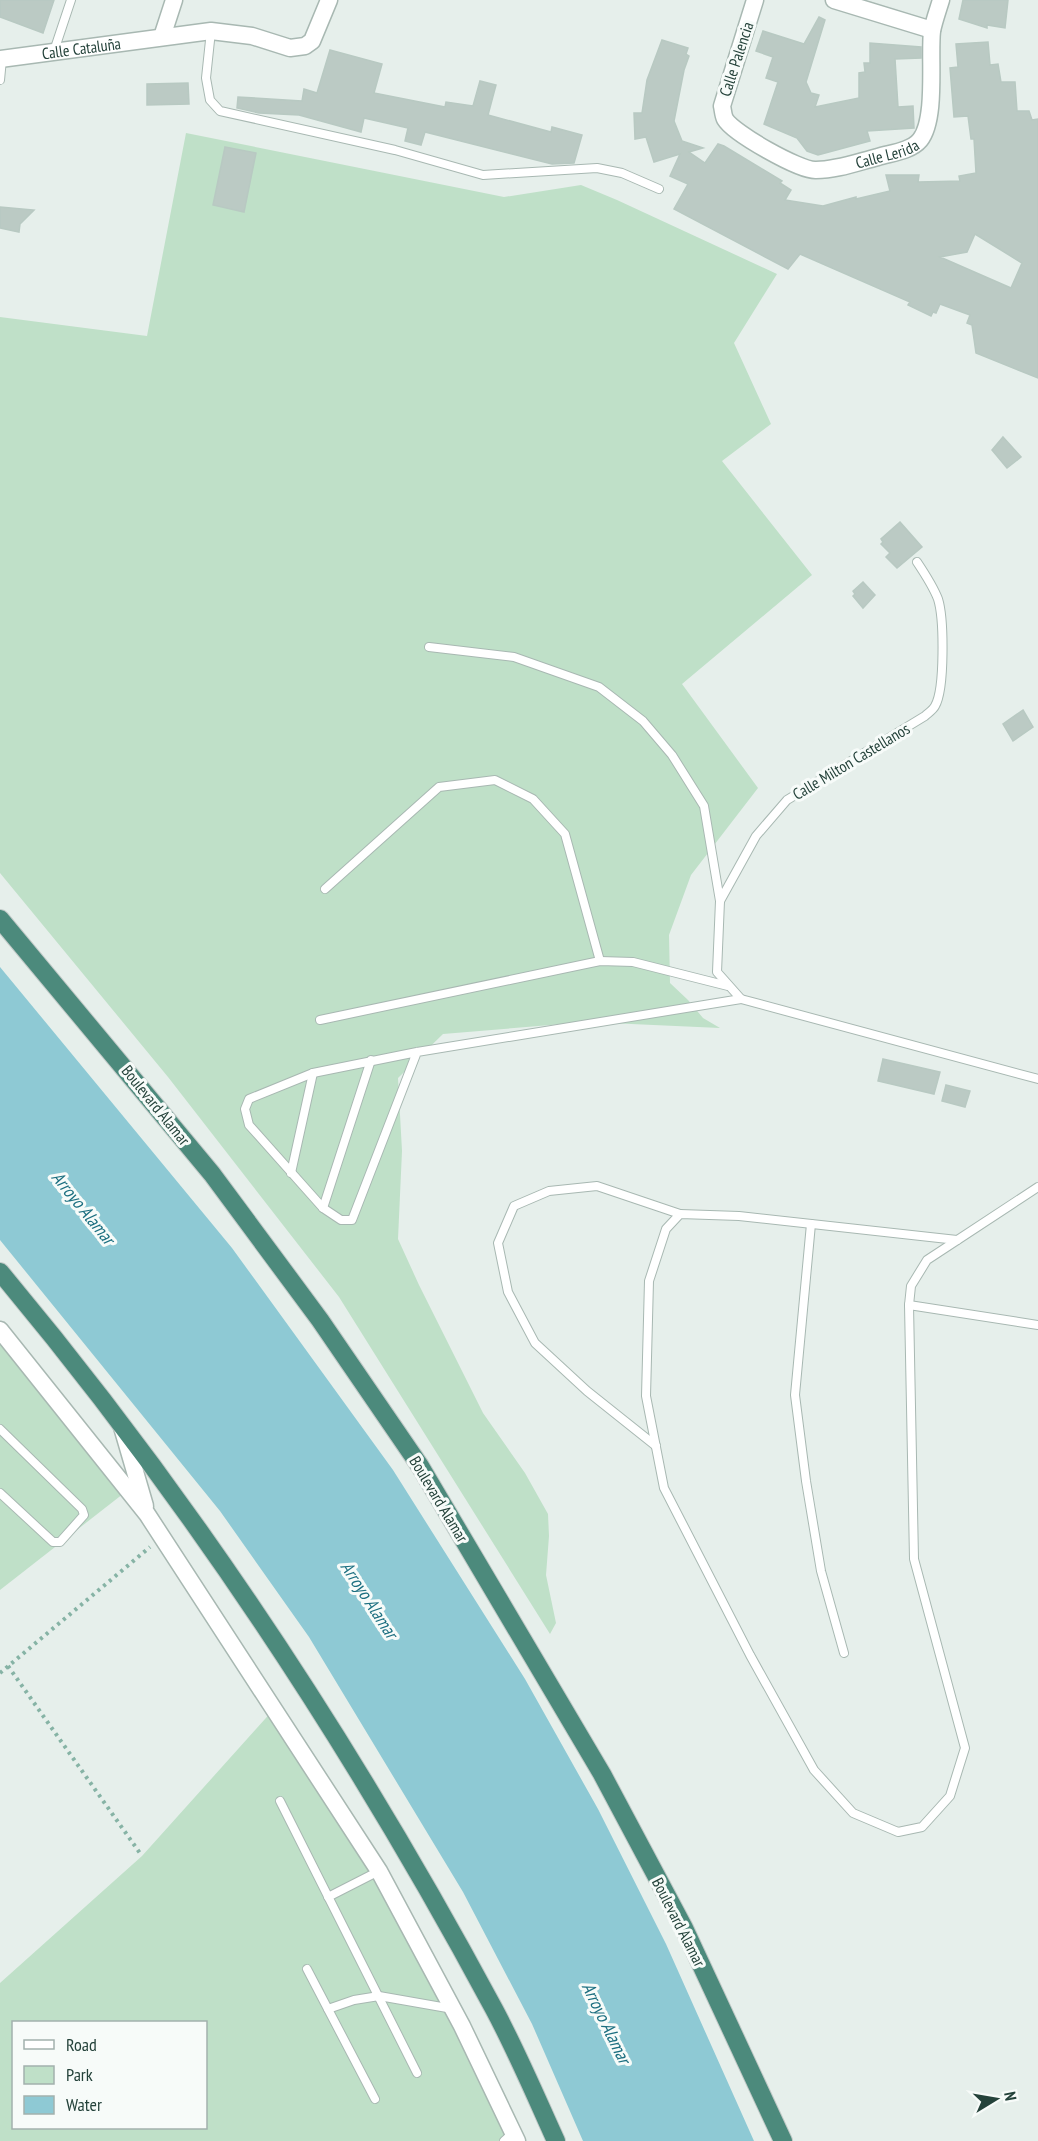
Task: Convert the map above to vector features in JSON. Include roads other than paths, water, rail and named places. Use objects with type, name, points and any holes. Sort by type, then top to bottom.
[{"type":"highway","name":"Boulevard Alamar","points":[[0,919],[212,1174],[320,1320],[420,1466],[602,1774],[684,1928],[783,2141]]},
{"type":"highway","points":[[0,1272],[120,1421],[236,1583],[304,1683],[387,1818],[495,2012],[556,2141]]},
{"type":"street","points":[[162,37],[174,0]]},
{"type":"street","name":"Calle Cataluña","points":[[1,59],[211,31],[252,36],[290,48],[305,46],[312,41],[329,0]]},
{"type":"street","name":"Calle Palencia","points":[[725,119],[722,106],[755,0]]},
{"type":"street","points":[[834,0],[933,30]]},
{"type":"street","name":"Calle Lerida","points":[[725,119],[758,144],[799,167],[814,171],[833,169],[910,147],[920,140],[926,127],[931,94],[933,30],[941,0]]},
{"type":"street","points":[[0,1330],[147,1514],[379,1871],[453,2009],[511,2138]]},
{"type":"street","points":[[120,1421],[147,1514]]},
{"type":"lane","points":[[54,51],[71,0]]},
{"type":"lane","points":[[211,31],[206,78],[210,100],[220,111],[395,150],[483,175],[597,168],[622,173],[659,189]]},
{"type":"lane","points":[[0,80],[1,59]]},
{"type":"lane","name":"Calle Milton Castellanos","points":[[741,999],[717,972],[720,901],[756,836],[787,800],[925,716],[934,707],[939,695],[942,618],[938,600],[918,562]]},
{"type":"lane","points":[[429,647],[514,657],[599,687],[643,721],[672,755],[704,806],[720,901]]},
{"type":"lane","points":[[325,889],[439,788],[495,780],[533,799],[565,834],[600,961]]},
{"type":"lane","points":[[320,1020],[600,961],[633,962],[729,986]]},
{"type":"lane","points":[[417,1052],[352,1220],[341,1220],[322,1208],[249,1125],[245,1109],[249,1099],[313,1072],[371,1060],[417,1052],[741,999],[1038,1079]]},
{"type":"lane","points":[[322,1208],[371,1060]]},
{"type":"lane","points":[[291,1173],[313,1072]]},
{"type":"lane","points":[[656,1446],[587,1391],[535,1343],[507,1292],[498,1242],[514,1206],[549,1191],[597,1186],[680,1214],[739,1216],[957,1240]]},
{"type":"lane","points":[[680,1214],[666,1229],[649,1281],[646,1396],[664,1488],[750,1655],[814,1770],[853,1813],[898,1833],[922,1827],[950,1796],[965,1748],[914,1559],[909,1305],[911,1286],[927,1260],[1038,1187]]},
{"type":"lane","points":[[811,1224],[795,1395],[820,1571],[844,1653]]},
{"type":"lane","points":[[909,1305],[1038,1325]]},
{"type":"lane","points":[[0,1429],[82,1509],[84,1515],[60,1542],[53,1542],[0,1493]]},
{"type":"lane","points":[[280,1801],[417,2073]]},
{"type":"lane","points":[[328,1897],[379,1871]]},
{"type":"lane","points":[[307,1969],[375,2099]]},
{"type":"lane","points":[[328,2009],[354,2000],[379,1996],[453,2009]]},
{"type":"water","name":"Arroyo Alamar","points":[[0,967],[232,1248],[393,1470],[525,1679],[598,1809],[666,1944],[754,2141],[583,2141],[532,2024],[463,1892],[309,1637],[220,1511],[0,1240]]}]
